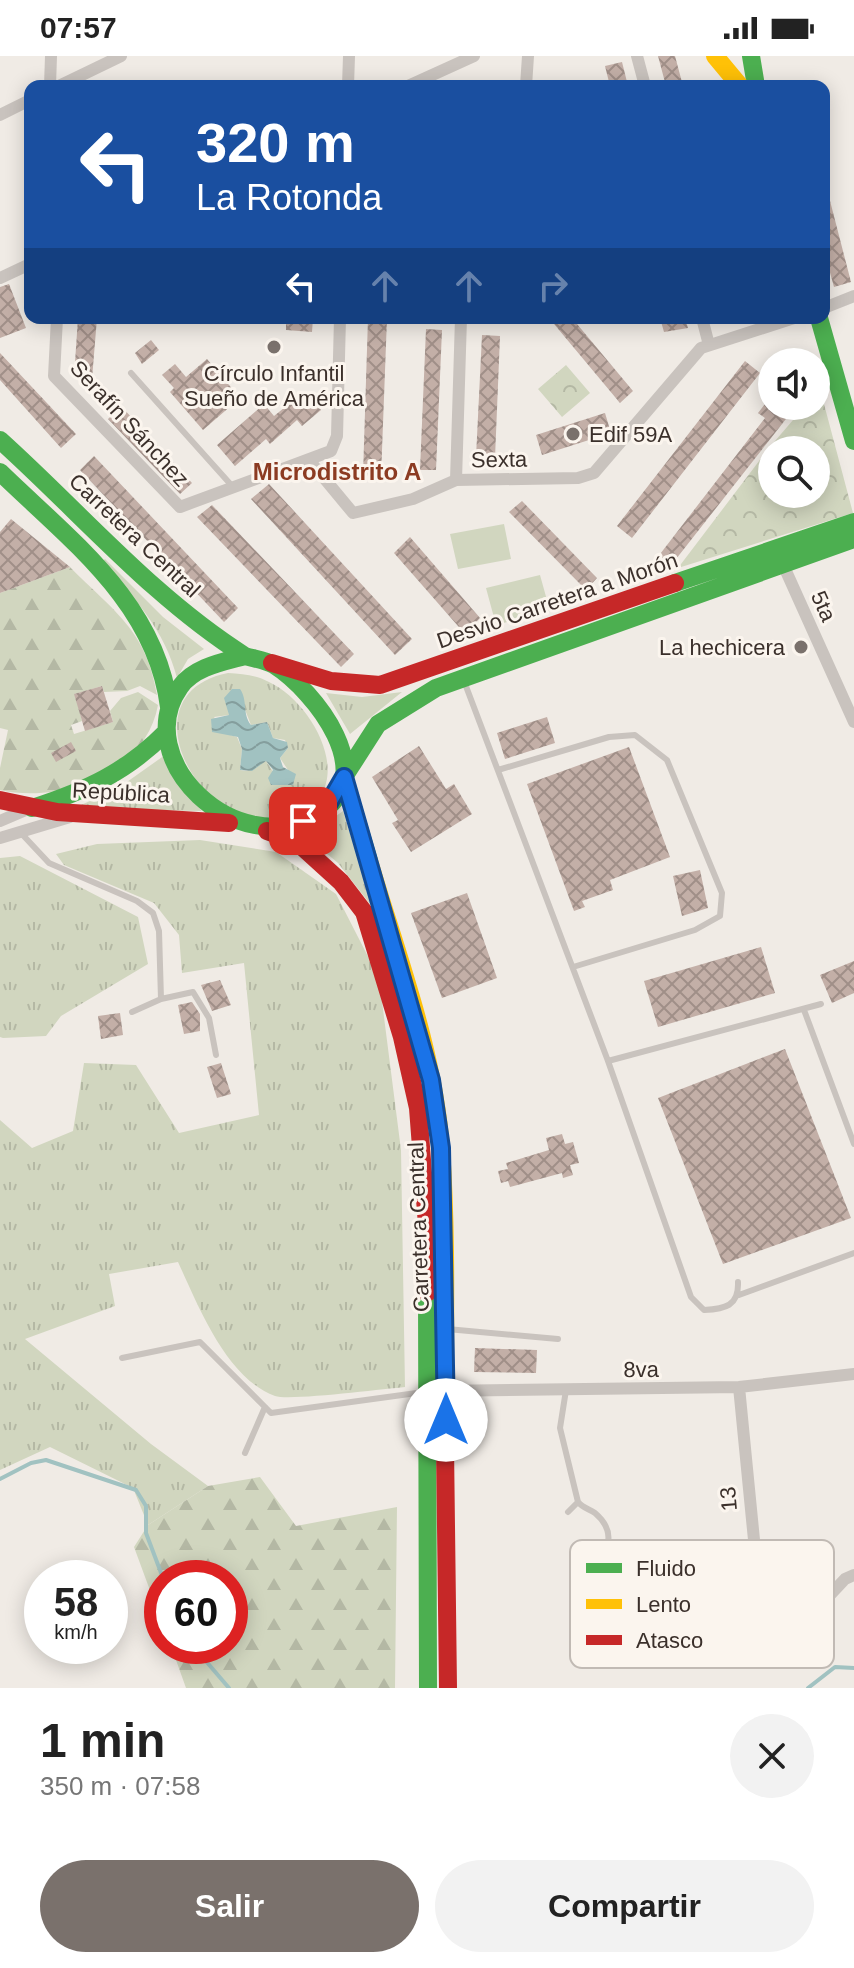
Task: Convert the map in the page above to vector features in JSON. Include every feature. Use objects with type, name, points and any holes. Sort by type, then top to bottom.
[{"type":"main road","points":[[715,56],[735,80]]},
{"type":"main road","points":[[751,56],[755,80]]},
{"type":"main road","points":[[821,324],[854,441]]},
{"type":"main road","name":"Carretera Central","points":[[0,440],[162,597],[213,638],[245,656]]},
{"type":"main road","points":[[0,472],[100,573],[153,637],[163,661],[169,707],[166,732],[170,749],[189,786],[204,804],[241,825],[267,831],[316,816],[335,798],[344,777],[340,748],[318,703],[272,663],[245,656],[209,666],[186,681],[169,707]]},
{"type":"main road","name":"Desvio Carretera a Morón","points":[[780,557],[854,522]]},
{"type":"main road","name":"Desvio Carretera a Morón","points":[[272,663],[321,679],[363,686],[460,669],[780,557],[854,539]]},
{"type":"main road","name":"Desvio Carretera a Morón","points":[[344,777],[378,724],[460,669]]},
{"type":"main road","points":[[28,809],[101,784],[140,761],[166,732]]},
{"type":"main road","name":"Carretera Central","points":[[344,777],[431,1080],[441,1148],[436,1329],[448,1688]]},
{"type":"main road","name":"República","points":[[0,800],[28,809],[76,816],[212,821],[241,825]]},
{"type":"main road","name":"Carretera Central","points":[[267,831],[297,842],[341,882],[364,912],[402,1037],[418,1108],[436,1329]]},
{"type":"main road","name":"Carretera Central","points":[[428,1688],[437,1392]]},
{"type":"street","points":[[50,80],[51,56]]},
{"type":"street","points":[[71,80],[121,56]]},
{"type":"street","points":[[348,80],[349,56]]},
{"type":"street","points":[[421,80],[474,56]]},
{"type":"street","points":[[526,80],[528,56]]},
{"type":"street","points":[[637,56],[643,80]]},
{"type":"street","points":[[0,115],[24,103]]},
{"type":"street","points":[[0,278],[24,267]]},
{"type":"street","points":[[830,306],[854,296]]},
{"type":"street","name":"Serafín Sánchez","points":[[57,324],[54,376],[180,507],[233,487]]},
{"type":"street","points":[[233,487],[331,451],[337,436],[340,324]]},
{"type":"street","points":[[456,480],[461,324]]},
{"type":"street","points":[[704,324],[709,345]]},
{"type":"street","name":"Sexta","points":[[309,460],[353,513],[413,499],[456,480],[578,478],[594,473],[701,348],[775,324]]},
{"type":"street","name":"5ta","points":[[780,557],[854,722]]},
{"type":"street","points":[[0,821],[28,809]]},
{"type":"street","points":[[0,838],[76,816]]},
{"type":"street","name":"8va","points":[[437,1392],[739,1387],[854,1374]]},
{"type":"street","name":"13","points":[[739,1387],[754,1540]]},
{"type":"street","points":[[834,1591],[845,1579],[854,1575]]},
{"type":"lane","points":[[131,373],[233,487]]},
{"type":"lane","points":[[460,669],[608,1061],[691,1297],[704,1310],[721,1309],[734,1303],[739,1295],[738,1282]]},
{"type":"lane","points":[[498,770],[609,737],[635,735],[667,760],[722,893],[720,916],[695,930],[573,967]]},
{"type":"lane","points":[[20,832],[49,863],[137,901],[153,913],[159,931],[161,999]]},
{"type":"lane","points":[[132,1012],[161,999],[193,992],[209,1018],[216,1055]]},
{"type":"lane","points":[[608,1061],[821,1004]]},
{"type":"lane","points":[[804,1010],[854,1144]]},
{"type":"lane","points":[[739,1295],[854,1253]]},
{"type":"lane","points":[[436,1329],[558,1339]]},
{"type":"lane","points":[[122,1358],[200,1342],[271,1413],[437,1392]]},
{"type":"lane","points":[[566,1390],[560,1428],[578,1502],[594,1512],[610,1540]]},
{"type":"lane","points":[[245,1453],[265,1407]]},
{"type":"lane","points":[[568,1512],[578,1502]]},
{"type":"green space","points":[[566,365],[590,393],[562,417],[538,389]]},
{"type":"green space","points":[[793,420],[828,420],[853,513],[678,568],[758,463],[758,508],[830,508],[830,436],[779,436]]},
{"type":"green space","points":[[504,524],[511,559],[458,569],[450,534]]},
{"type":"green space","points":[[105,559],[163,617],[204,649],[188,659],[177,678],[157,630],[137,602],[101,563]]},
{"type":"green space","points":[[70,567],[114,610],[136,637],[152,672],[157,695],[140,686],[127,691],[104,692],[102,686],[75,694],[82,721],[71,725],[74,734],[113,722],[110,711],[121,698],[138,692],[158,705],[150,729],[137,749],[97,778],[49,792],[0,790],[0,768],[8,730],[0,728],[0,593]]},
{"type":"green space","points":[[540,575],[550,611],[496,625],[486,588]]},
{"type":"green space","points":[[228,673],[249,675],[269,682],[302,708],[324,747],[328,768],[325,787],[314,803],[294,815],[261,819],[231,810],[205,790],[187,764],[178,736],[180,709],[196,686]],"holes":[[[228,706],[244,707],[251,725],[267,722],[273,738],[285,740],[288,748],[280,758],[288,770],[284,783],[280,782],[266,761],[247,771],[240,770],[242,749],[237,737],[227,734],[214,717],[229,715]]]},
{"type":"green space","points":[[402,692],[350,734],[326,693],[362,697]]},
{"type":"green space","points":[[165,755],[181,789],[202,811],[72,809],[117,789]]},
{"type":"green space","points":[[343,811],[374,909],[338,863],[307,837]]},
{"type":"green space","points":[[200,840],[276,852],[336,894],[379,978],[401,1150],[405,1387],[316,1396],[275,1396],[242,1374],[228,1357],[205,1319],[178,1262],[109,1274],[115,1306],[25,1339],[151,1444],[208,1486],[148,1525],[133,1488],[50,1447],[0,1470],[0,1120],[32,1148],[73,1131],[84,1063],[136,1065],[179,1133],[259,1115],[244,963],[182,973],[179,935],[154,903],[64,865],[56,854],[97,844]]},
{"type":"green space","points":[[20,856],[138,917],[148,964],[61,1016],[46,1036],[3,1038],[0,1037],[0,858]]},
{"type":"green space","points":[[260,1477],[296,1526],[397,1507],[395,1688],[186,1688],[177,1664],[248,1664],[248,1560],[144,1560],[144,1574],[134,1547],[148,1525],[208,1486]]},
{"type":"water","points":[[232,689],[240,689],[251,725],[267,722],[273,738],[287,742],[288,748],[280,758],[283,767],[296,774],[293,785],[271,785],[268,778],[273,770],[266,761],[252,771],[240,770],[242,749],[238,737],[212,732],[211,719],[229,715],[224,698]]},
{"type":"building","points":[[658,56],[675,56],[681,80],[664,80]]},
{"type":"building","points":[[622,62],[626,80],[608,80],[605,66]]},
{"type":"building","points":[[830,201],[851,282],[834,287],[830,273]]},
{"type":"building","points":[[9,284],[26,328],[0,338],[0,287]]},
{"type":"building","points":[[78,324],[97,324],[92,379],[74,377]]},
{"type":"building","points":[[286,324],[313,324],[312,332],[286,330]]},
{"type":"building","points":[[368,324],[387,324],[381,477],[363,475]]},
{"type":"building","points":[[554,324],[577,324],[633,391],[620,403]]},
{"type":"building","points":[[662,324],[687,324],[688,328],[664,332]]},
{"type":"building","points":[[426,329],[442,330],[436,470],[420,470]]},
{"type":"building","points":[[482,335],[500,336],[495,458],[476,457]]},
{"type":"building","points":[[151,340],[159,350],[142,364],[135,353]]},
{"type":"building","points":[[0,353],[76,434],[61,448],[0,380]]},
{"type":"building","points":[[207,359],[240,398],[203,430],[170,392],[174,388],[162,375],[175,364],[186,377]]},
{"type":"building","points":[[745,361],[758,371],[758,376],[632,538],[617,526]]},
{"type":"building","points":[[305,391],[321,410],[302,426],[297,420],[270,444],[266,439],[235,466],[217,445],[264,404],[274,416]]},
{"type":"building","points":[[121,406],[192,483],[180,494],[108,419]]},
{"type":"building","name":"Edif 59A","points":[[605,413],[611,433],[542,455],[536,435]]},
{"type":"building","points":[[763,420],[785,420],[773,436],[758,436],[758,455],[669,568],[657,558]]},
{"type":"building","points":[[94,456],[238,608],[224,622],[80,470]]},
{"type":"building","points":[[269,484],[412,639],[395,655],[251,499]]},
{"type":"building","points":[[522,501],[597,578],[586,590],[509,512]]},
{"type":"building","points":[[212,505],[354,654],[341,667],[197,517]]},
{"type":"building","points":[[11,519],[70,567],[0,593],[0,532]]},
{"type":"building","points":[[410,537],[480,618],[465,634],[394,553]]},
{"type":"building","points":[[102,686],[113,722],[85,731],[74,694]]},
{"type":"building","points":[[547,717],[555,743],[505,759],[497,733]]},
{"type":"building","points":[[71,742],[76,751],[56,762],[51,753]]},
{"type":"building","points":[[419,746],[446,789],[454,784],[472,814],[411,852],[392,823],[398,820],[372,777]]},
{"type":"building","points":[[629,747],[670,857],[610,880],[613,890],[582,901],[585,907],[574,911],[527,784]]},
{"type":"building","points":[[700,870],[708,908],[682,916],[673,876]]},
{"type":"building","points":[[467,893],[497,978],[442,998],[411,913]]},
{"type":"building","points":[[761,947],[775,993],[658,1027],[644,981]]},
{"type":"building","points":[[854,961],[854,993],[832,1003],[820,975]]},
{"type":"building","points":[[220,980],[231,1005],[212,1011],[201,985]]},
{"type":"building","points":[[192,1002],[200,1014],[200,1031],[184,1034],[178,1005]]},
{"type":"building","points":[[120,1013],[123,1035],[101,1039],[98,1016]]},
{"type":"building","points":[[785,1049],[851,1218],[723,1264],[658,1098]]},
{"type":"building","points":[[221,1063],[231,1094],[217,1098],[207,1067]]},
{"type":"building","points":[[562,1134],[565,1144],[573,1142],[579,1163],[570,1165],[573,1175],[563,1178],[562,1173],[510,1187],[508,1181],[501,1183],[498,1171],[508,1169],[506,1163],[549,1150],[546,1138]]},
{"type":"building","points":[[475,1348],[537,1350],[536,1373],[474,1372]]},
{"type":"waterway","points":[[0,1479],[31,1463],[46,1460],[136,1490],[146,1506],[146,1533],[156,1560]]},
{"type":"waterway","points":[[208,1664],[229,1688]]},
{"type":"waterway","points":[[808,1688],[834,1668]]},
{"type":"waterway","points":[[834,1668],[854,1668]]},
{"type":"traffic: fast","points":[[751,56],[755,80]]},
{"type":"traffic: fast","points":[[821,324],[854,441]]},
{"type":"traffic: fast","points":[[0,440],[148,581],[211,633],[245,656]]},
{"type":"traffic: fast","points":[[0,472],[81,549],[129,605],[147,636],[161,670],[169,707]]},
{"type":"traffic: fast","points":[[675,583],[854,522]]},
{"type":"traffic: fast","points":[[369,861],[344,777],[378,724],[436,688],[854,539]]},
{"type":"traffic: fast","points":[[245,656],[274,665],[307,694],[323,714],[343,757],[344,778],[336,798],[318,814],[286,826],[255,825],[225,814],[199,796],[180,772],[169,744],[168,715],[186,680],[210,666],[245,656]]},
{"type":"traffic: fast","points":[[32,808],[104,779],[136,758],[166,732]]},
{"type":"traffic: fast","points":[[427,1293],[428,1688]]},
{"type":"traffic: slow","points":[[715,56],[735,80]]},
{"type":"traffic: slow","points":[[369,861],[423,1040],[437,1112],[444,1223],[445,1446]]},
{"type":"traffic: jam","points":[[272,663],[331,681],[380,685],[675,583]]},
{"type":"traffic: jam","points":[[0,800],[57,812],[229,823]]},
{"type":"traffic: jam","points":[[267,831],[297,842],[341,882],[364,912],[402,1037],[418,1108],[427,1225],[427,1293]]},
{"type":"traffic: jam","points":[[445,1446],[448,1688]]},
{"type":"place","name":"Círculo Infantil Sueño de América","points":[[274,347]]},
{"type":"place","name":"Edif 59A","points":[[573,434]]},
{"type":"place","name":"La hechicera","points":[[801,647]]},
{"type":"district","name":"Microdistrito A","points":[[337,472]]},
{"type":"route","points":[[303,821],[326,808],[335,798],[344,777],[431,1080],[441,1148],[445,1229],[446,1420]]}]
